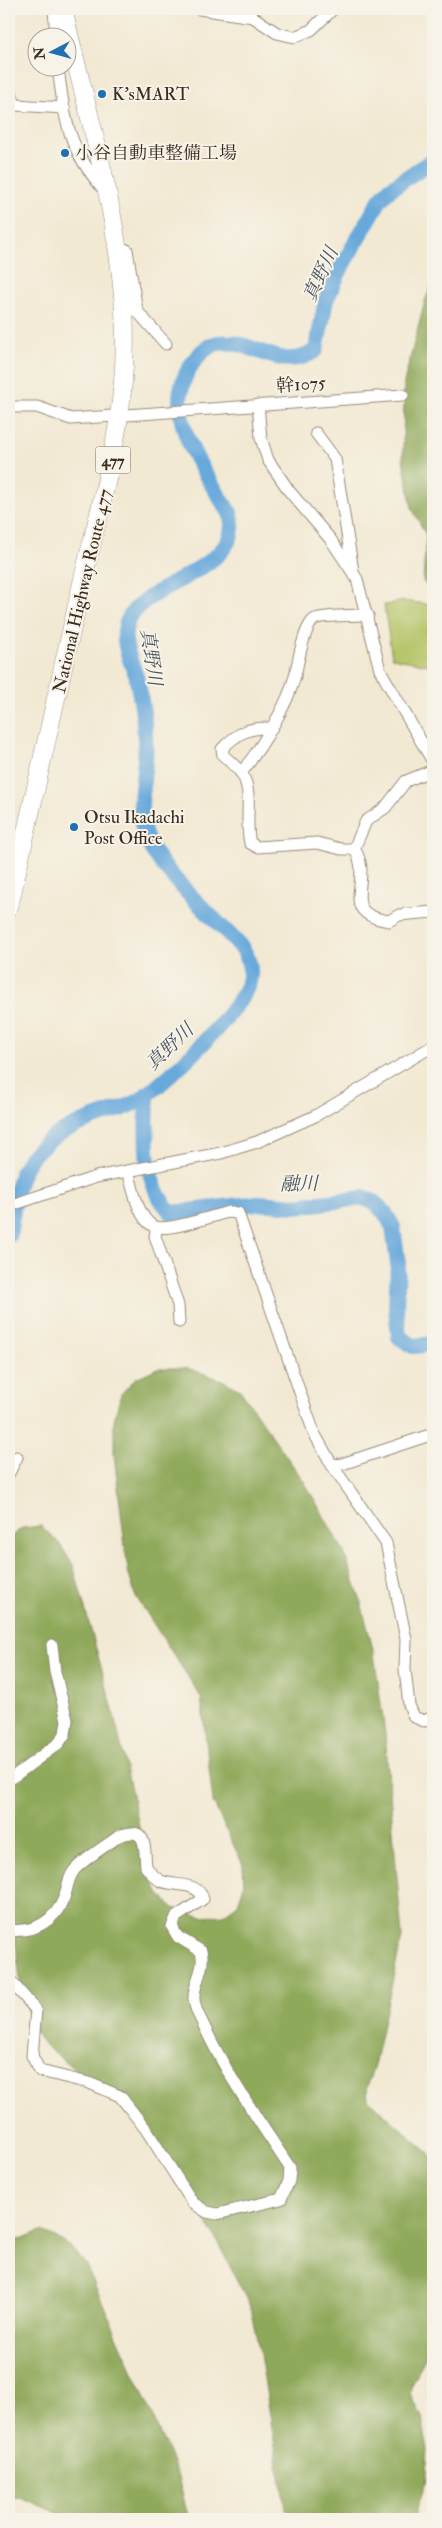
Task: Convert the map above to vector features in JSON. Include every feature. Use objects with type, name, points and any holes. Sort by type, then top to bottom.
[{"type":"highway","name":"National Highway Route 477","points":[[9,907],[92,539],[110,473],[121,414],[125,357],[124,311],[118,246],[110,197],[63,9]]},
{"type":"street","points":[[54,9],[55,28]]},
{"type":"street","points":[[199,9],[253,17],[277,33],[294,37],[311,30],[333,9]]},
{"type":"street","points":[[60,78],[68,128],[80,159],[110,197]]},
{"type":"street","points":[[9,86],[11,107],[64,108]]},
{"type":"street","points":[[118,246],[127,250],[137,311],[166,344]]},
{"type":"street","name":"幹1075","points":[[121,414],[403,395]]},
{"type":"street","points":[[258,405],[261,438],[268,460],[290,492],[331,540],[358,579],[380,670],[433,762]]},
{"type":"street","points":[[9,407],[37,407],[71,419],[121,414]]},
{"type":"street","points":[[316,433],[336,459],[353,572]]},
{"type":"street","points":[[241,773],[271,728],[293,684],[307,628],[312,620],[319,617],[336,618],[368,614]]},
{"type":"street","points":[[271,728],[254,727],[245,731],[222,749],[223,755],[241,773],[248,786],[249,807],[246,818],[250,843],[257,847],[317,843],[341,849],[354,849]]},
{"type":"street","points":[[354,849],[366,821],[386,808],[406,781],[433,770]]},
{"type":"street","points":[[354,849],[362,864],[358,898],[360,909],[366,915],[389,921],[398,914],[433,912]]},
{"type":"street","points":[[9,1206],[62,1186],[221,1153],[256,1142],[315,1116],[431,1050]]},
{"type":"street","points":[[128,1171],[144,1217],[157,1227],[164,1228],[228,1212],[238,1213],[314,1433],[332,1465],[386,1543],[406,1639],[405,1669],[410,1705],[414,1717],[424,1721],[433,1717]]},
{"type":"street","points":[[157,1227],[155,1236],[178,1305],[179,1322]]},
{"type":"street","points":[[332,1465],[342,1464],[433,1434]]},
{"type":"street","points":[[9,1472],[17,1457]]},
{"type":"street","points":[[9,1780],[59,1743],[65,1734],[67,1720],[55,1672],[52,1645]]},
{"type":"street","points":[[9,1930],[27,1930],[51,1919],[57,1913],[64,1899],[73,1871],[119,1836],[127,1833],[135,1833],[142,1838],[146,1850],[146,1867],[154,1876],[161,1881],[196,1888],[201,1893],[203,1900],[176,1917],[172,1927],[178,1937],[201,1951],[204,1960],[194,1999],[197,2012],[220,2059],[290,2168],[289,2181],[281,2199],[217,2214],[207,2212],[193,2203],[145,2128],[120,2096],[89,2083],[40,2071],[32,2056],[36,2010],[9,1979]]},
{"type":"green space","points":[[433,281],[433,593],[423,581],[426,535],[412,508],[403,459],[404,382],[425,301]]},
{"type":"green space","points":[[404,601],[433,605],[433,666],[392,658],[384,605]]},
{"type":"green space","points":[[158,1368],[187,1368],[222,1380],[240,1390],[305,1483],[343,1550],[359,1595],[374,1653],[385,1734],[402,1937],[375,2061],[367,2088],[368,2100],[429,2153],[433,2159],[433,2343],[412,2383],[410,2393],[422,2417],[428,2451],[425,2484],[414,2519],[297,2519],[285,2508],[259,2348],[249,2304],[216,2239],[174,2164],[142,2125],[45,2045],[34,2031],[21,1988],[9,1888],[9,1538],[22,1528],[41,1526],[59,1543],[73,1565],[113,1710],[151,1879],[161,1896],[174,1908],[203,1917],[223,1915],[238,1904],[244,1885],[243,1865],[213,1802],[201,1697],[135,1595],[128,1571],[114,1455],[114,1420],[121,1394],[136,1378]]},
{"type":"green space","points":[[42,2231],[67,2245],[86,2265],[176,2470],[189,2519],[71,2519],[20,2497],[9,2498],[9,2243]]},
{"type":"waterway","name":"真野川","points":[[9,1235],[19,1181],[28,1161],[35,1153],[60,1133],[127,1107],[142,1099],[185,1061],[218,1027],[243,995],[249,982],[249,965],[243,949],[182,887],[160,861],[145,835],[142,821],[141,807],[146,750],[145,729],[137,680],[125,641],[126,626],[129,618],[139,605],[211,560],[224,547],[232,532],[230,513],[208,479],[188,441],[182,421],[180,402],[183,383],[192,364],[200,354],[206,348],[218,343],[242,345],[279,358],[291,359],[303,357],[316,350],[326,300],[342,266],[380,200],[390,189],[433,160]]},
{"type":"waterway","name":"融川","points":[[147,1094],[146,1141],[150,1173],[162,1201],[172,1213],[259,1203],[295,1206],[363,1198],[374,1202],[385,1213],[393,1227],[398,1264],[396,1308],[399,1337],[413,1346],[433,1344]]},
{"type":"place","name":"K'sMART","points":[[102,94]]},
{"type":"place","name":"小谷自動車整備工場","points":[[65,153]]},
{"type":"place","name":"Otsu Ikadachi Post Office","points":[[74,827]]}]
